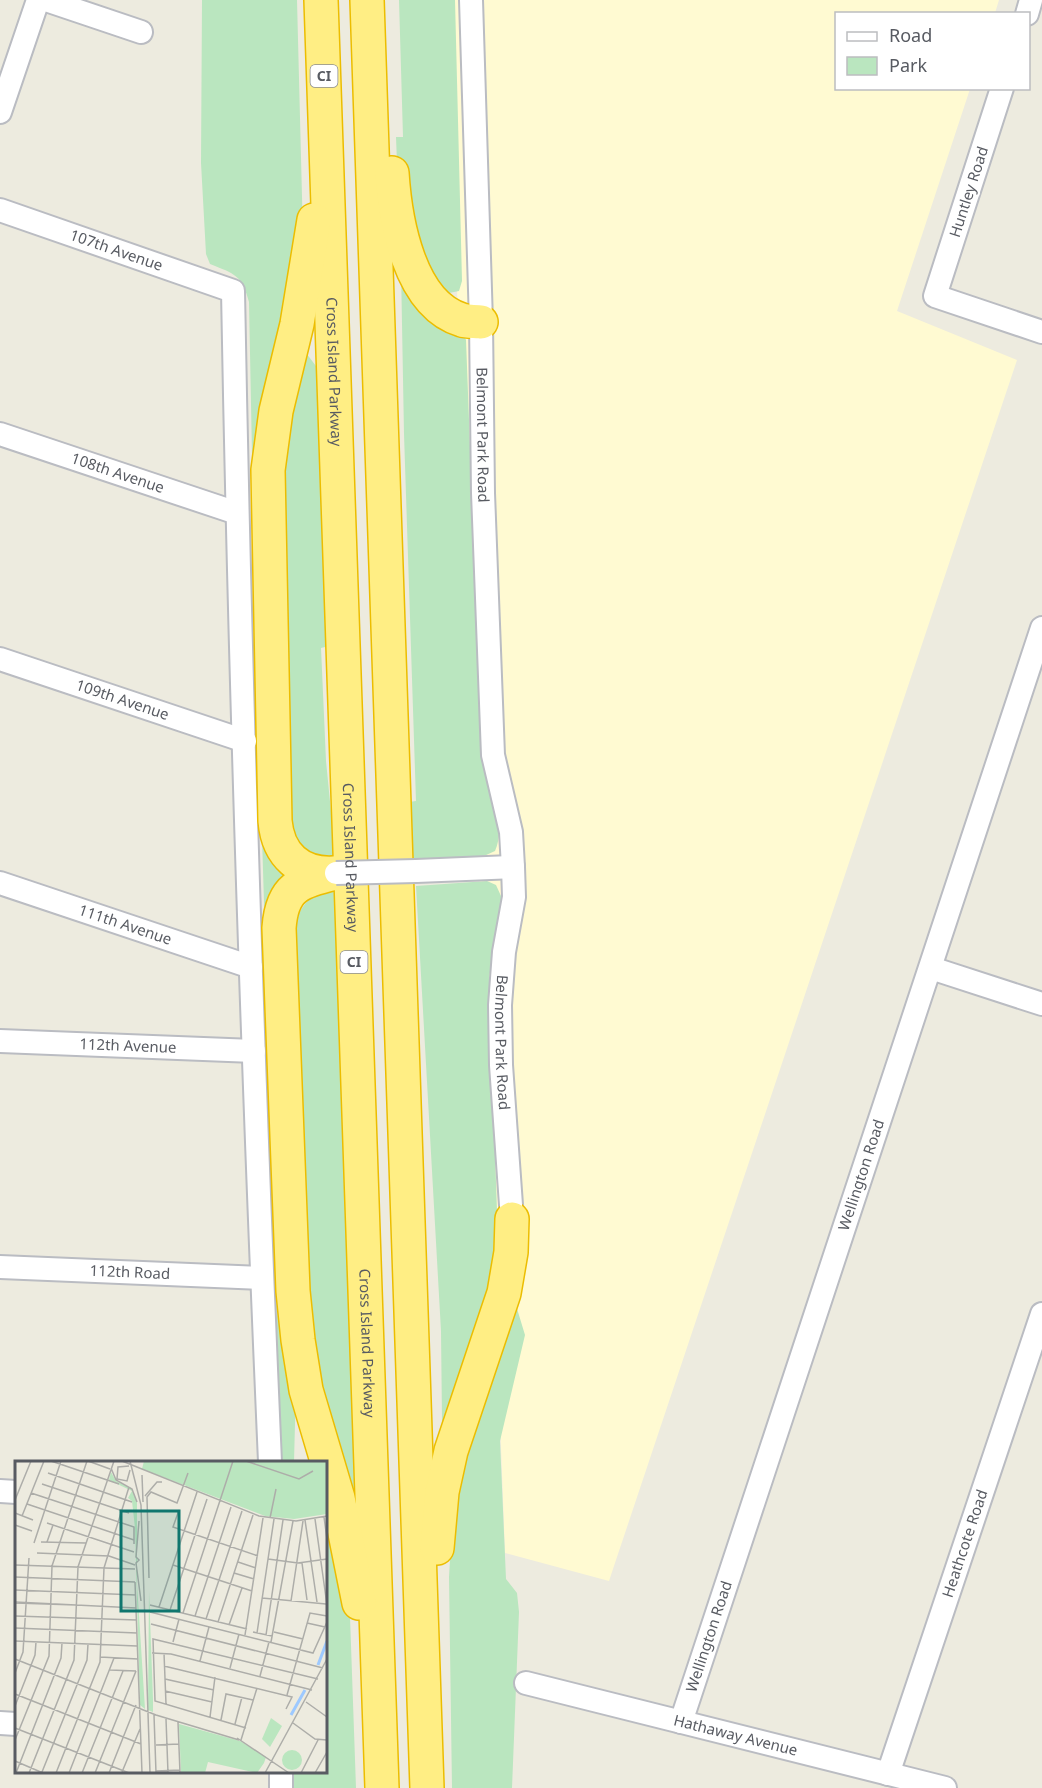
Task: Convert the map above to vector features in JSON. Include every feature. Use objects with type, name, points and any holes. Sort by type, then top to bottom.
[{"type":"highway","points":[[367,0],[427,1788]]},
{"type":"highway","points":[[368,40],[373,0]]},
{"type":"highway","name":"Cross Island Parkway","points":[[320,6],[382,1788]]},
{"type":"highway","points":[[369,74],[391,171],[394,207],[409,259],[422,286],[440,306],[463,320],[481,322]]},
{"type":"highway","points":[[326,135],[301,305],[270,444],[267,500],[276,832],[283,851],[300,865],[324,874],[336,873]]},
{"type":"highway","points":[[336,873],[310,879],[295,886],[284,901],[280,920],[293,1291],[306,1390],[338,1498],[379,1708]]},
{"type":"highway","points":[[425,1721],[442,1492],[456,1434],[504,1293],[511,1252],[512,1219]]},
{"type":"street","points":[[0,112],[38,0]]},
{"type":"street","points":[[46,0],[141,32]]},
{"type":"street","name":"Belmont Park Road","points":[[471,0],[481,322],[483,493],[493,755],[511,832],[513,867],[514,897],[504,952],[500,1005],[501,1065],[512,1219]]},
{"type":"street","name":"Huntley Road","points":[[1001,90],[935,296],[1042,332]]},
{"type":"street","name":"107th Avenue","points":[[0,210],[232,291],[237,513]]},
{"type":"street","name":"108th Avenue","points":[[0,434],[237,513]]},
{"type":"street","points":[[237,513],[270,1461]]},
{"type":"street","name":"Wellington Road","points":[[681,1722],[1042,628]]},
{"type":"street","name":"109th Avenue","points":[[0,659],[245,741]]},
{"type":"street","points":[[336,873],[513,867]]},
{"type":"street","name":"111th Avenue","points":[[0,883],[251,967]]},
{"type":"street","points":[[931,968],[1042,1005]]},
{"type":"street","name":"112th Avenue","points":[[0,1041],[254,1051]]},
{"type":"street","name":"112th Road","points":[[0,1267],[262,1278]]},
{"type":"street","name":"Heathcote Road","points":[[888,1774],[1042,1314]]},
{"type":"street","points":[[0,1491],[15,1492]]},
{"type":"street","name":"Hathaway Avenue","points":[[526,1683],[945,1788]]},
{"type":"street","points":[[0,1723],[15,1724]]},
{"type":"shaded area","points":[[446,0],[999,0],[995,12],[835,12],[835,90],[970,90],[897,311],[1017,360],[609,1581],[505,1553]]},
{"type":"green space","points":[[202,0],[297,0],[303,236],[264,420],[294,874],[296,1385],[294,1461],[281,1461],[255,607],[249,302],[240,281],[231,273],[210,264],[206,254],[201,163]]},
{"type":"green space","points":[[399,0],[455,0],[462,281],[459,291],[449,293],[433,282],[424,267],[397,163],[396,137],[403,137]]},
{"type":"green space","points":[[401,269],[460,327],[466,340],[482,750],[485,773],[499,830],[495,851],[484,856],[411,859],[409,802],[416,801]]},
{"type":"green space","points":[[303,349],[319,370],[329,646],[321,648],[326,761],[336,862],[305,854],[292,834],[279,476]]},
{"type":"green space","points":[[487,881],[496,885],[501,896],[502,907],[489,978],[499,1269],[445,1430],[442,1421],[441,1331],[416,886]]},
{"type":"green space","points":[[337,888],[358,1510],[317,1387],[310,1331],[294,923],[310,899],[321,892]]},
{"type":"green space","points":[[515,1302],[525,1335],[500,1441],[506,1579],[517,1593],[519,1612],[512,1788],[452,1788],[449,1577],[454,1493]]},
{"type":"green space","points":[[327,1486],[349,1588],[356,1788],[292,1788],[291,1773],[327,1773]]}]
